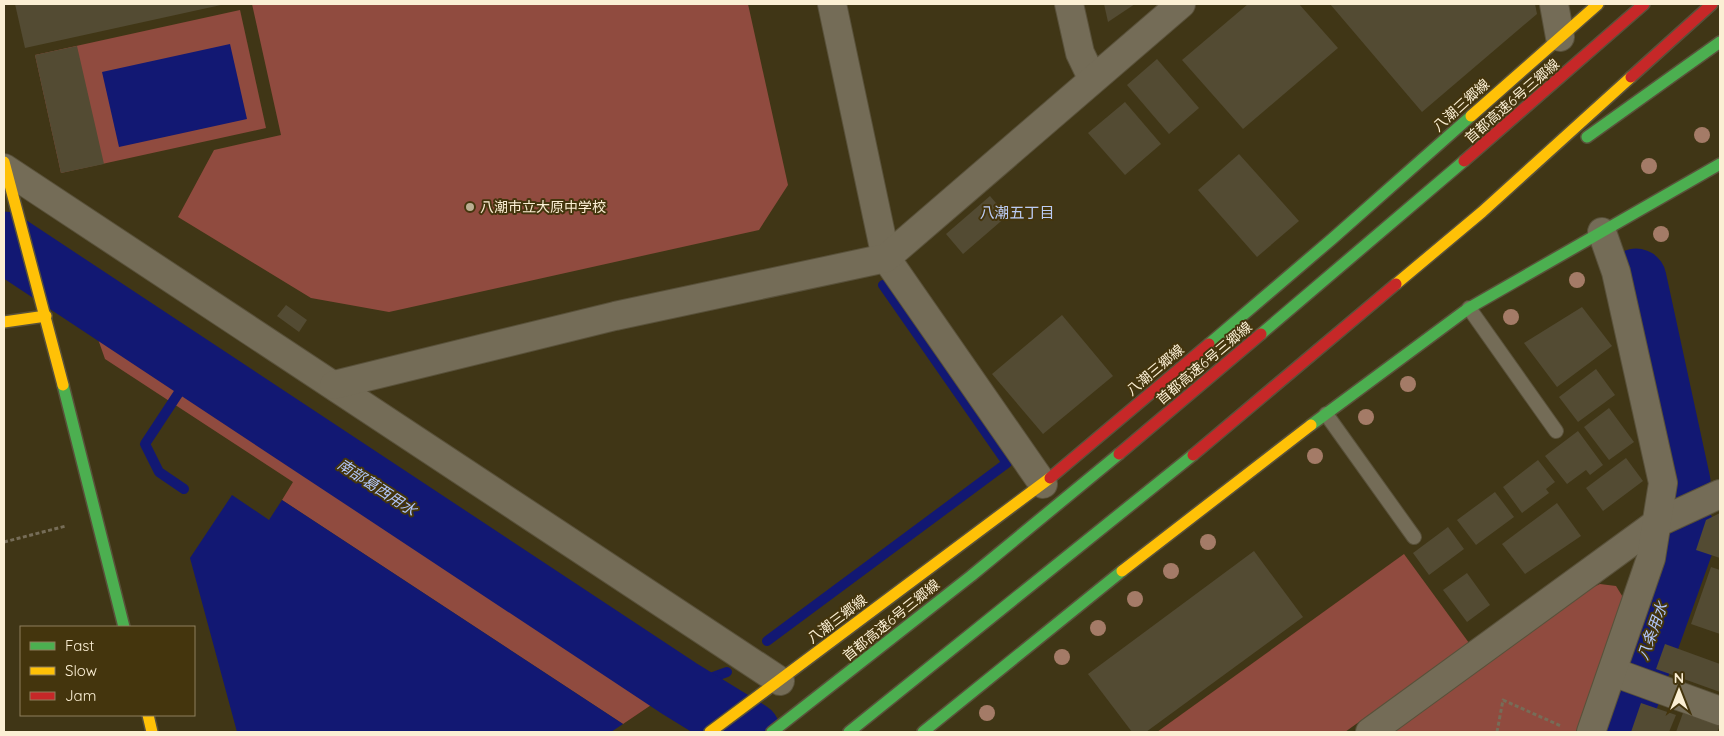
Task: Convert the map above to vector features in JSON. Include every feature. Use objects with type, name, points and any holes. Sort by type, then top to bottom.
[{"type":"main road","name":"八潮三郷線","points":[[710,732],[1043,484],[1332,239],[1598,4]]},
{"type":"main road","name":"首都高速6号三郷線","points":[[772,732],[850,673],[1135,442],[1553,86],[1644,4]]},
{"type":"main road","points":[[849,732],[1168,476],[1482,212],[1712,4]]},
{"type":"main road","points":[[1482,212],[1720,42]]},
{"type":"main road","points":[[923,732],[1114,577],[1326,414],[1468,308],[1720,164]]},
{"type":"main road","points":[[4,166],[46,316],[124,626]]},
{"type":"main road","points":[[4,322],[46,316]]},
{"type":"main road","points":[[148,716],[152,732]]},
{"type":"street","points":[[832,4],[886,258],[1043,484]]},
{"type":"street","points":[[1069,4],[1080,53],[1092,78]]},
{"type":"street","points":[[334,385],[615,316],[886,258],[1092,78],[1181,4]]},
{"type":"street","points":[[1554,4],[1560,37]]},
{"type":"street","points":[[4,166],[780,681]]},
{"type":"street","points":[[1578,730],[1613,672],[1651,558],[1663,483],[1616,272],[1602,232]]},
{"type":"street","points":[[1370,732],[1657,523],[1720,494]]},
{"type":"street","points":[[1613,672],[1720,711]]},
{"type":"lane","points":[[1468,308],[1556,431]]},
{"type":"lane","points":[[1326,414],[1414,537]]},
{"type":"path","points":[[4,542],[70,525]]},
{"type":"path","points":[[1497,732],[1503,700],[1578,730]]},
{"type":"shaded area","name":"八潮市立大原中学校","points":[[252,4],[748,4],[788,185],[759,230],[389,312],[311,298],[178,217],[214,150],[281,135]]},
{"type":"shaded area","points":[[240,10],[266,128],[61,173],[35,55]]},
{"type":"shaded area","points":[[230,44],[247,119],[119,147],[102,72]]},
{"type":"shaded area","points":[[92,322],[663,697],[623,724],[282,500],[293,482],[105,359]]},
{"type":"shaded area","points":[[232,495],[269,520],[282,500],[623,724],[611,732],[237,732],[190,558]]},
{"type":"shaded area","points":[[1404,554],[1469,643],[1345,732],[1157,732]]},
{"type":"shaded area","points":[[1600,584],[1616,586],[1624,599],[1576,732],[1393,732],[1589,589]]},
{"type":"building","points":[[15,4],[221,4],[221,5],[25,48]]},
{"type":"building","points":[[1104,4],[1135,4],[1108,22]]},
{"type":"building","points":[[1248,4],[1299,4],[1338,48],[1243,129],[1182,60]]},
{"type":"building","points":[[1330,4],[1535,4],[1537,14],[1422,112]]},
{"type":"building","points":[[77,46],[104,164],[61,173],[35,55]]},
{"type":"building","points":[[1157,59],[1199,108],[1169,134],[1127,85]]},
{"type":"building","points":[[1125,102],[1161,144],[1125,175],[1088,133]]},
{"type":"building","points":[[1239,154],[1299,221],[1257,257],[1198,190]]},
{"type":"building","points":[[990,196],[1007,216],[963,254],[946,234]]},
{"type":"building","points":[[286,305],[307,320],[299,332],[277,316]]},
{"type":"building","points":[[1582,307],[1612,346],[1557,387],[1524,343]]},
{"type":"building","points":[[1062,315],[1113,376],[1043,434],[992,374]]},
{"type":"building","points":[[1596,369],[1615,395],[1578,422],[1559,397]]},
{"type":"building","points":[[1609,408],[1634,442],[1609,460],[1584,427]]},
{"type":"building","points":[[1578,431],[1603,465],[1590,475],[1586,470],[1567,484],[1545,456]]},
{"type":"building","points":[[1626,458],[1643,481],[1603,511],[1586,488]]},
{"type":"building","points":[[1538,460],[1555,482],[1546,489],[1549,493],[1522,513],[1503,487]]},
{"type":"building","points":[[1495,492],[1514,517],[1476,545],[1457,520]]},
{"type":"building","points":[[1557,503],[1581,536],[1525,574],[1502,544]]},
{"type":"building","points":[[1720,513],[1720,558],[1696,550],[1706,520]]},
{"type":"building","points":[[1448,527],[1464,549],[1429,575],[1413,553]]},
{"type":"building","points":[[1254,551],[1303,617],[1146,732],[1132,732],[1088,674]]},
{"type":"building","points":[[1711,567],[1720,570],[1720,634],[1691,624]]},
{"type":"building","points":[[1467,573],[1490,605],[1467,622],[1443,590]]},
{"type":"building","points":[[1665,644],[1720,664],[1720,692],[1656,669]]},
{"type":"building","points":[[1641,703],[1676,715],[1669,732],[1631,732]]},
{"type":"building","points":[[1683,713],[1720,726],[1717,732],[1676,732]]},
{"type":"waterway","name":"南部葛西用水","points":[[4,242],[680,689],[750,732]]},
{"type":"waterway","name":"八条用水","points":[[1636,279],[1680,482]]},
{"type":"waterway","points":[[767,641],[1007,463],[883,285]]},
{"type":"waterway","points":[[184,489],[159,472],[145,444],[195,368]]},
{"type":"waterway","name":"八条用水","points":[[1616,732],[1684,542],[1684,529]]},
{"type":"waterway","points":[[680,689],[727,672]]},
{"type":"traffic: fast","points":[[1587,137],[1720,42]]},
{"type":"traffic: fast","points":[[1209,344],[1332,239],[1471,116]]},
{"type":"traffic: fast","points":[[1261,334],[1464,161]]},
{"type":"traffic: fast","points":[[1311,425],[1469,308],[1720,164]]},
{"type":"traffic: fast","points":[[63,385],[124,626]]},
{"type":"traffic: fast","points":[[772,732],[971,576],[1119,454]]},
{"type":"traffic: fast","points":[[849,732],[1193,455]]},
{"type":"traffic: fast","points":[[923,732],[1122,571]]},
{"type":"traffic: slow","points":[[1471,116],[1598,4]]},
{"type":"traffic: slow","points":[[1396,284],[1482,212],[1631,77]]},
{"type":"traffic: slow","points":[[4,162],[63,385]]},
{"type":"traffic: slow","points":[[4,322],[46,316]]},
{"type":"traffic: slow","points":[[1122,571],[1311,425]]},
{"type":"traffic: slow","points":[[710,732],[1050,478]]},
{"type":"traffic: slow","points":[[148,716],[152,732]]},
{"type":"traffic: jam","points":[[1464,161],[1644,4]]},
{"type":"traffic: jam","points":[[1631,77],[1712,4]]},
{"type":"traffic: jam","points":[[1193,455],[1396,284]]},
{"type":"traffic: jam","points":[[1119,454],[1261,334]]},
{"type":"traffic: jam","points":[[1050,478],[1209,344]]},
{"type":"place","name":"八潮市立大原中学校","points":[[470,207]]},
{"type":"district","name":"八潮五丁目","points":[[1017,212]]}]
